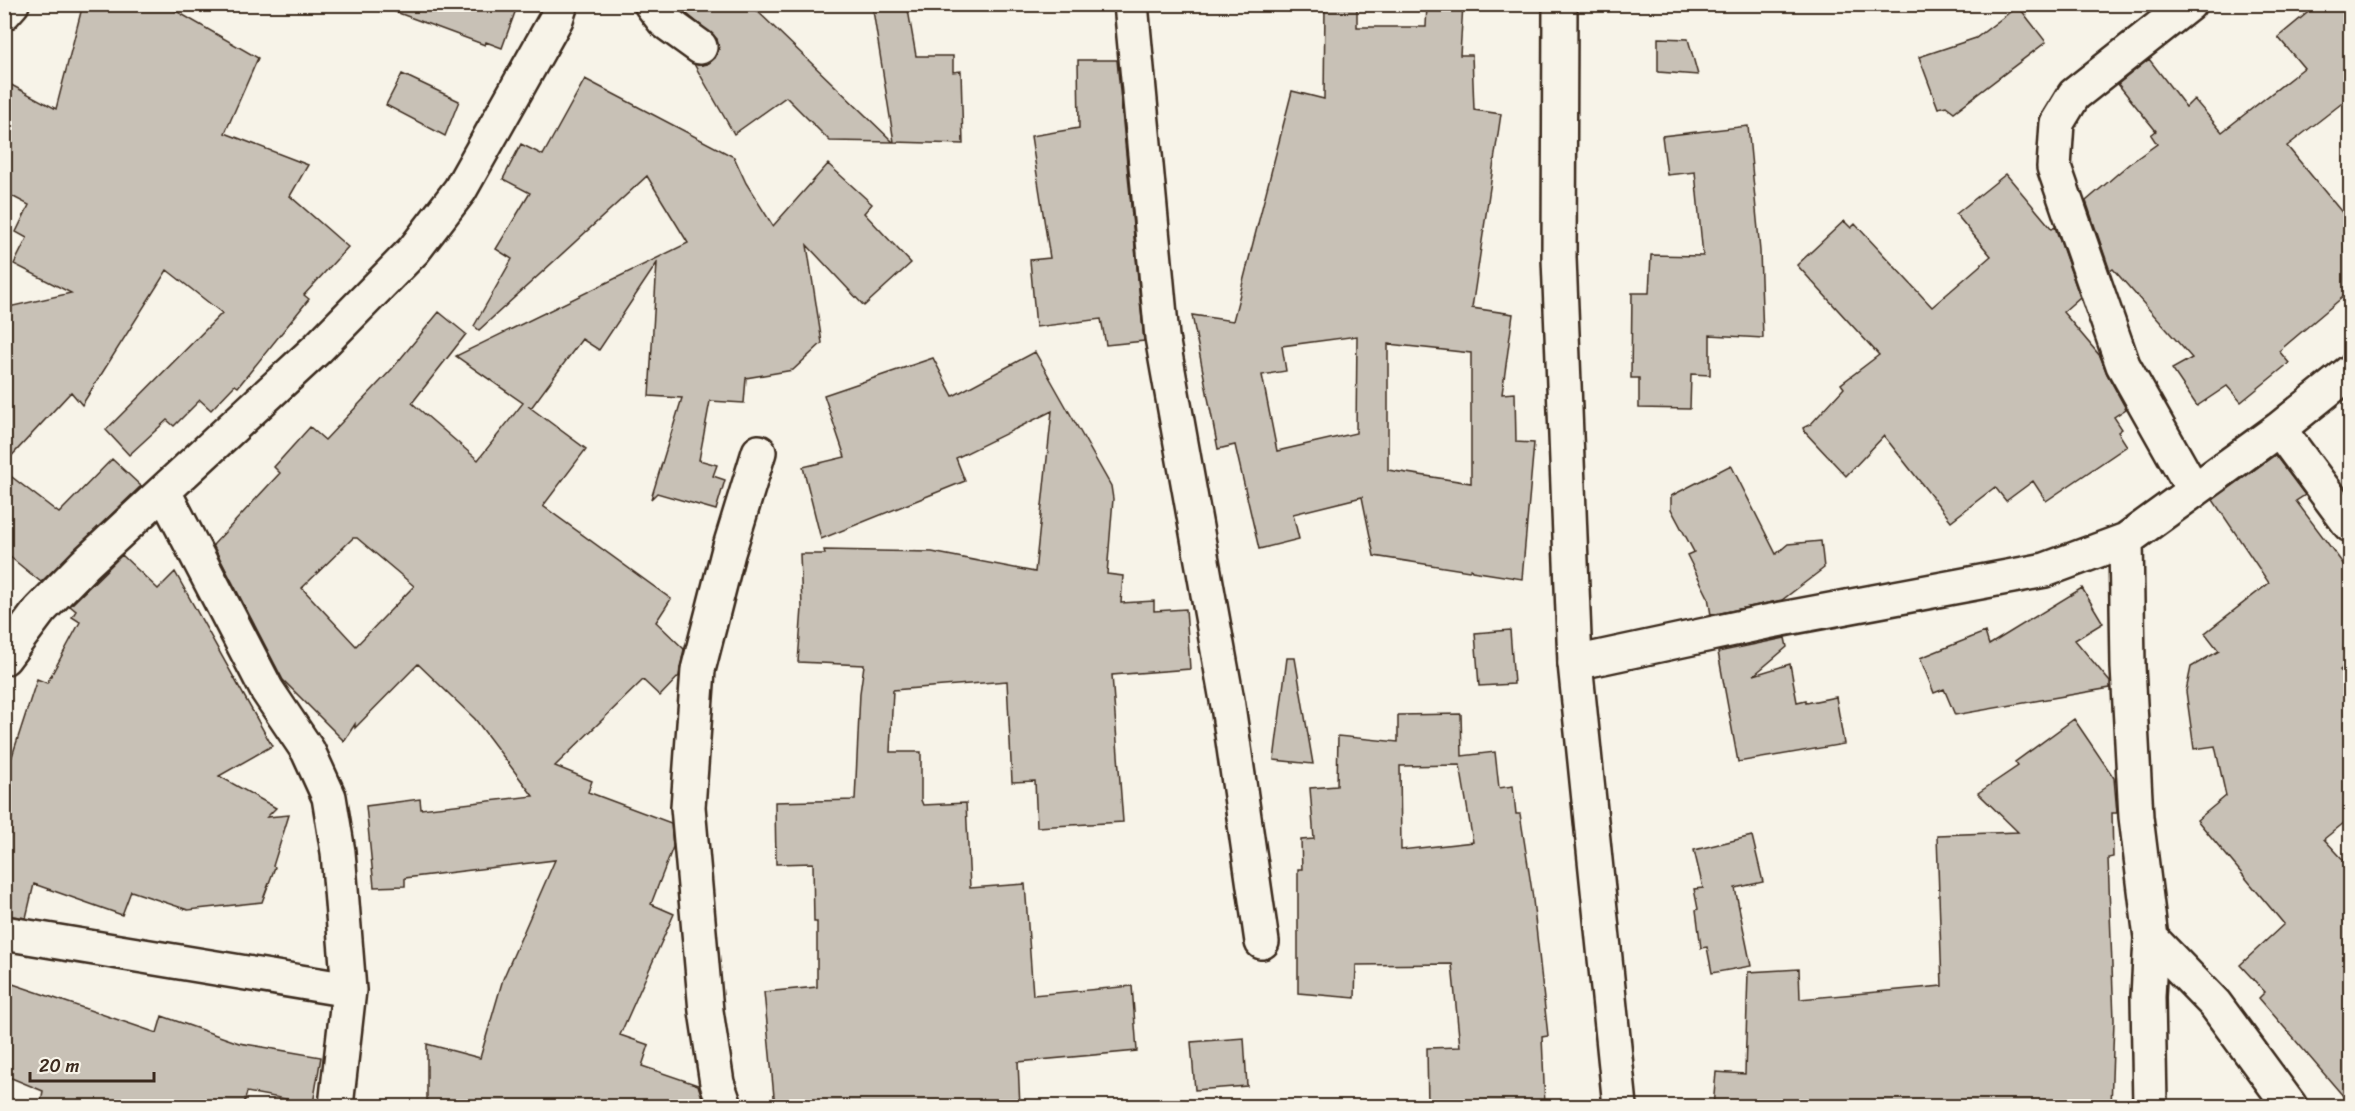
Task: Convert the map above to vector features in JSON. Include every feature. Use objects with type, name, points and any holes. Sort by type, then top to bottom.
[{"type":"street","points":[[4,14],[12,4]]},
{"type":"street","points":[[4,658],[40,610],[85,564],[317,349],[414,250],[460,190],[561,4]]},
{"type":"street","points":[[651,4],[664,21],[700,47]]},
{"type":"street","points":[[1131,4],[1162,337],[1228,706],[1262,942]]},
{"type":"street","points":[[1560,4],[1559,258],[1575,663],[1620,1107]]},
{"type":"street","points":[[2189,4],[2074,95],[2057,123],[2054,167],[2124,365],[2194,491]]},
{"type":"street","points":[[1575,663],[1767,622],[2045,570],[2126,540],[2279,429],[2350,372]]},
{"type":"street","points":[[2279,429],[2350,525]]},
{"type":"street","points":[[725,1107],[717,1083],[706,1011],[688,807],[698,670],[728,553],[759,452]]},
{"type":"street","points":[[164,492],[267,690],[308,751],[329,797],[338,852],[349,990],[336,1107]]},
{"type":"street","points":[[2126,540],[2128,668],[2136,817],[2151,938],[2148,997],[2150,1107]]},
{"type":"street","points":[[4,933],[349,990]]},
{"type":"street","points":[[2151,938],[2215,1005],[2290,1107]]},
{"type":"building","points":[[83,4],[164,4],[258,58],[225,133],[308,165],[290,196],[348,247],[304,295],[309,299],[238,387],[235,385],[211,410],[200,400],[174,426],[167,420],[129,455],[106,430],[222,313],[167,270],[82,405],[71,392],[4,464],[4,308],[71,293],[14,264],[27,238],[16,232],[29,205],[4,192],[4,81],[56,109]]},
{"type":"building","points":[[386,4],[518,4],[502,48],[486,42],[485,45],[385,8]]},
{"type":"building","points":[[675,4],[750,4],[893,142],[830,141],[786,97],[734,134],[694,64],[707,64],[715,58],[719,49],[717,39]]},
{"type":"building","points":[[872,4],[907,4],[916,56],[953,56],[953,72],[961,71],[963,144],[894,142]]},
{"type":"building","points":[[1325,4],[1357,4],[1357,27],[1426,27],[1427,4],[1463,4],[1460,55],[1472,55],[1474,110],[1501,114],[1472,308],[1513,314],[1502,394],[1515,393],[1516,442],[1534,443],[1522,579],[1471,569],[1469,571],[1374,556],[1362,497],[1293,514],[1299,539],[1259,549],[1235,445],[1218,449],[1192,315],[1233,321],[1292,91],[1324,99]],"holes":[[[1357,336],[1356,433],[1277,451],[1262,375],[1286,371],[1282,346]],[[1388,344],[1471,353],[1471,483],[1388,470]]]},
{"type":"building","points":[[2318,4],[2350,4],[2350,97],[2287,146],[2350,222],[2350,291],[2279,351],[2289,363],[2241,402],[2227,386],[2197,406],[2172,369],[2192,358],[2113,269],[2110,271],[2086,201],[2129,164],[2157,144],[2151,135],[2156,131],[2118,84],[2149,59],[2186,107],[2194,99],[2222,132],[2304,68],[2278,37]]},
{"type":"building","points":[[2018,6],[2046,42],[1954,112],[1946,106],[1938,108],[1919,57],[1976,38]]},
{"type":"building","points":[[1658,38],[1688,39],[1698,75],[1658,72]]},
{"type":"building","points":[[1078,60],[1117,60],[1144,341],[1106,345],[1101,319],[1036,327],[1030,260],[1050,258],[1031,136],[1079,128]]},
{"type":"building","points":[[402,74],[459,101],[445,136],[386,105]]},
{"type":"building","points":[[585,79],[734,157],[746,183],[773,226],[828,164],[872,204],[864,213],[911,263],[864,306],[807,245],[822,343],[793,370],[746,378],[744,403],[710,401],[699,460],[717,465],[713,476],[725,480],[716,510],[657,493],[651,499],[682,398],[649,396],[657,263],[599,350],[582,339],[531,408],[528,406],[586,449],[543,506],[671,599],[656,622],[684,649],[679,676],[660,696],[643,680],[555,766],[592,781],[588,792],[671,823],[673,847],[651,904],[674,914],[620,1035],[649,1045],[642,1066],[698,1085],[705,1107],[427,1107],[427,1044],[480,1058],[503,979],[555,860],[405,878],[405,886],[374,887],[366,806],[420,799],[421,809],[533,796],[475,719],[418,664],[355,728],[355,724],[344,741],[283,680],[213,545],[280,473],[274,467],[310,427],[325,440],[392,369],[439,312],[466,334],[412,403],[478,460],[523,403],[456,356],[688,243],[647,176],[479,330],[474,326],[512,259],[496,249],[530,193],[503,179],[521,144],[543,155]],"holes":[[[353,538],[357,538],[414,586],[356,646],[302,588]]]},
{"type":"building","points":[[1748,126],[1760,251],[1763,338],[1710,335],[1710,375],[1691,374],[1690,409],[1639,408],[1639,378],[1631,378],[1632,293],[1649,293],[1651,255],[1703,256],[1695,172],[1667,175],[1662,136]]},
{"type":"building","points":[[2006,174],[2052,229],[2055,227],[2080,297],[2063,312],[2100,356],[2126,409],[2114,417],[2122,429],[2118,432],[2127,446],[2046,501],[2033,481],[2006,501],[1995,487],[1951,521],[1884,436],[1846,476],[1804,431],[1803,428],[1811,424],[1844,388],[1841,384],[1879,355],[1797,265],[1844,221],[1851,228],[1855,224],[1932,307],[1991,256],[1956,214]]},
{"type":"building","points":[[1035,352],[1111,486],[1113,499],[1107,574],[1123,576],[1121,603],[1154,601],[1154,611],[1186,609],[1190,669],[1112,675],[1123,822],[1037,827],[1035,781],[1012,782],[1007,681],[893,690],[890,752],[921,752],[921,800],[923,805],[966,803],[970,888],[1025,884],[1033,995],[1132,986],[1137,1051],[1018,1062],[1020,1107],[775,1107],[764,992],[817,987],[817,922],[814,922],[813,863],[776,864],[775,802],[855,800],[860,693],[864,665],[798,662],[802,608],[800,554],[825,554],[824,550],[932,552],[1035,572],[1052,411],[956,458],[965,481],[821,539],[803,467],[845,457],[824,395],[933,358],[953,396]]},
{"type":"building","points":[[2275,455],[2305,495],[2296,501],[2350,573],[2350,662],[2340,670],[2350,682],[2350,818],[2324,839],[2350,867],[2350,1104],[2259,998],[2265,992],[2240,965],[2284,924],[2197,820],[2226,796],[2215,746],[2194,749],[2186,691],[2191,667],[2219,651],[2205,633],[2269,583],[2213,500]]},
{"type":"building","points":[[112,459],[141,486],[41,582],[4,552],[4,471],[59,513]]},
{"type":"building","points":[[1731,465],[1776,554],[1788,544],[1821,541],[1824,568],[1782,600],[1711,615],[1708,597],[1687,555],[1694,552],[1671,509],[1671,496]]},
{"type":"building","points":[[122,555],[158,589],[175,572],[272,746],[219,776],[276,808],[267,817],[289,815],[273,866],[275,867],[262,902],[188,910],[131,891],[122,915],[34,884],[26,918],[4,915],[4,781],[37,679],[47,683],[80,622],[72,617],[76,611],[70,606]]},
{"type":"building","points":[[2082,588],[2103,623],[2075,640],[2110,682],[2110,688],[1955,715],[1944,689],[1934,693],[1920,658],[1985,632],[1989,645]]},
{"type":"building","points":[[1510,630],[1514,684],[1479,686],[1475,633]]},
{"type":"building","points":[[1785,638],[1787,647],[1754,675],[1790,664],[1797,702],[1806,700],[1806,703],[1836,697],[1844,744],[1738,762],[1718,652]]},
{"type":"building","points":[[1287,658],[1295,658],[1313,764],[1274,760]]},
{"type":"building","points":[[1461,714],[1462,756],[1495,752],[1499,788],[1513,786],[1516,814],[1520,814],[1532,891],[1548,1036],[1542,1037],[1545,1107],[1428,1107],[1427,1048],[1460,1047],[1452,964],[1356,965],[1355,998],[1298,993],[1298,869],[1302,869],[1301,840],[1314,839],[1310,788],[1337,786],[1338,736],[1398,742],[1398,715]],"holes":[[[1460,765],[1473,842],[1401,850],[1400,766]]]},
{"type":"building","points":[[2074,719],[2114,778],[2117,813],[2112,813],[2113,857],[2108,858],[2114,1020],[2111,1107],[1713,1107],[1716,1072],[1745,1074],[1748,972],[1799,969],[1800,999],[1942,986],[1937,835],[2018,832],[1978,793],[2018,766],[2015,762]]},
{"type":"building","points":[[1752,836],[1763,882],[1735,888],[1751,966],[1712,973],[1707,947],[1701,948],[1694,889],[1703,888],[1694,850]]},
{"type":"building","points":[[4,981],[157,1033],[162,1016],[239,1043],[321,1057],[313,1104],[247,1092],[243,1107],[40,1107],[43,1091],[4,1075]]},
{"type":"building","points":[[1244,1038],[1247,1086],[1195,1090],[1191,1042]]}]
